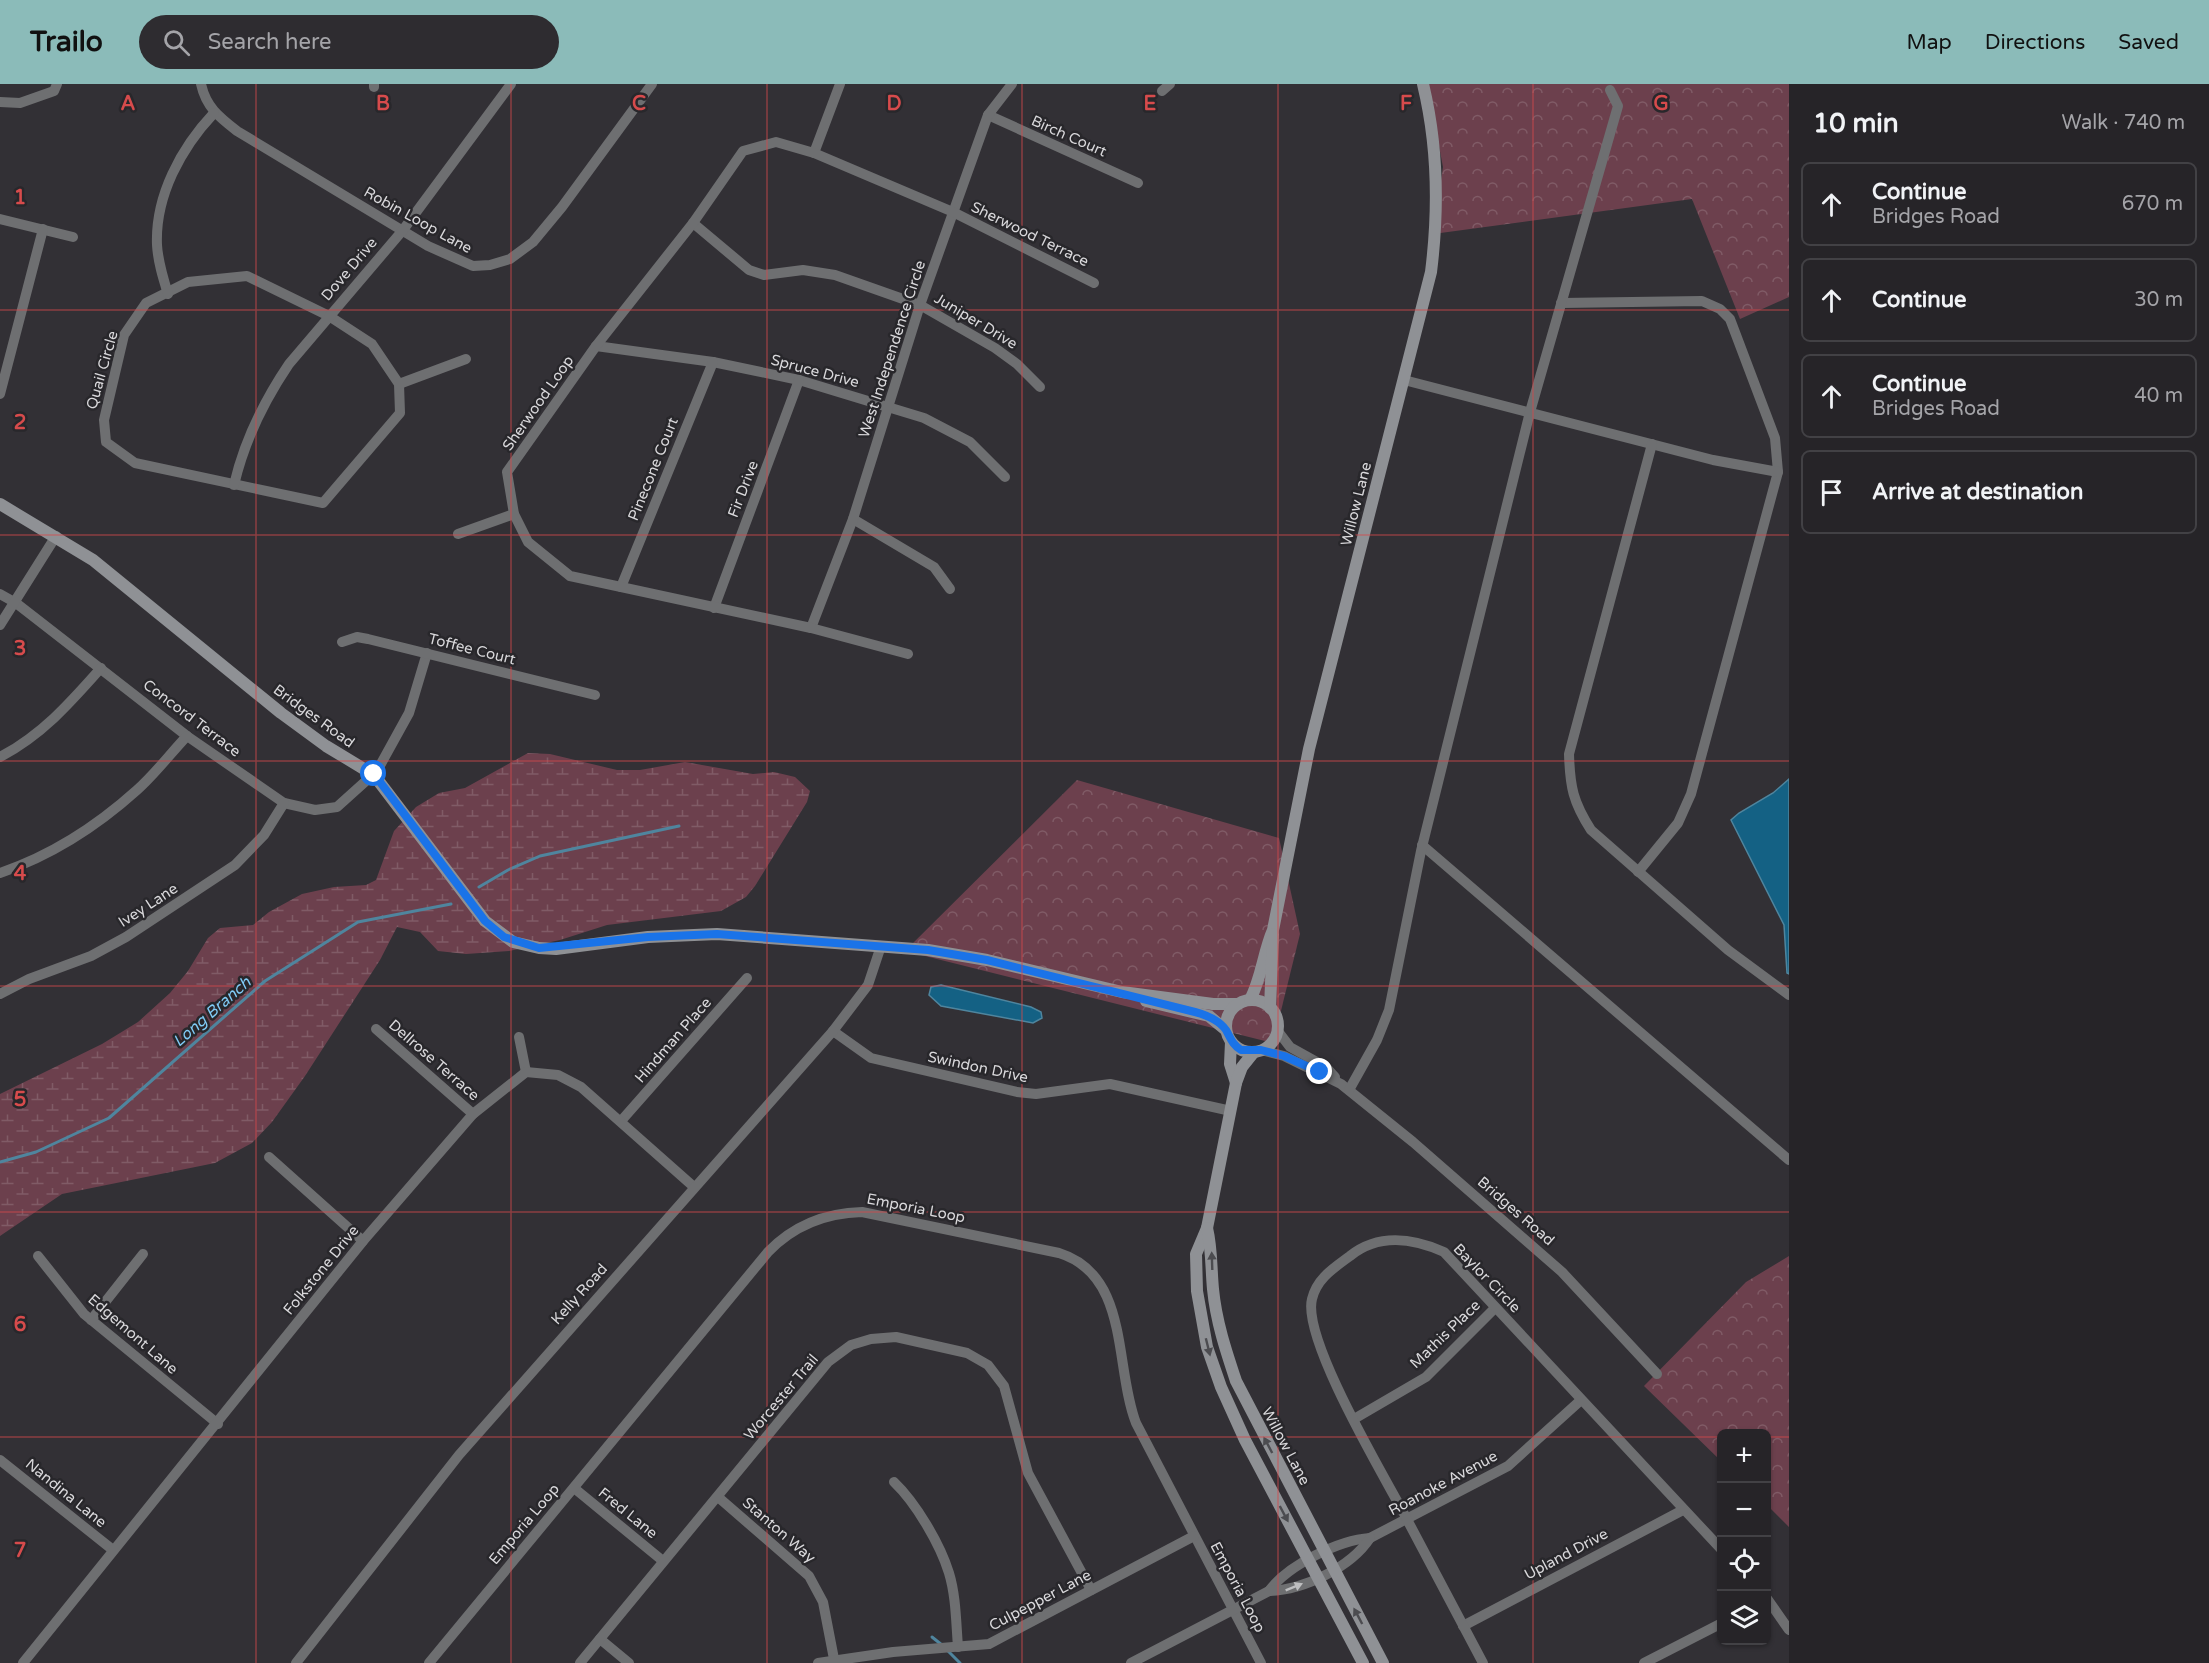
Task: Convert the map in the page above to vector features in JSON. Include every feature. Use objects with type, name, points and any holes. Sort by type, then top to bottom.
[{"type":"street","points":[[0,102],[20,103],[54,91],[57,84]]},
{"type":"street","name":"Robin Loop Lane","points":[[201,84],[205,100],[214,113],[237,132],[428,246],[473,266],[510,260],[533,242],[562,207],[652,84]]},
{"type":"street","name":"Dove Drive","points":[[234,485],[243,453],[272,388],[289,364],[403,230],[511,84]]},
{"type":"street","points":[[814,153],[840,84]]},
{"type":"street","name":"West Independence Circle","points":[[811,628],[853,519],[890,408],[920,305],[988,115],[1012,84]]},
{"type":"street","name":"Willow Lane","points":[[1270,1008],[1273,930],[1309,749],[1431,272],[1436,223],[1435,150],[1423,84]]},
{"type":"street","points":[[1345,1087],[1377,1040],[1389,1011],[1422,845],[1530,412],[1618,106],[1610,90]]},
{"type":"street","points":[[168,294],[159,266],[157,244],[163,207],[176,164],[197,131],[214,113]]},
{"type":"street","name":"Birch Court","points":[[988,115],[1138,183]]},
{"type":"street","name":"Sherwood Loop","points":[[908,654],[811,628],[570,576],[528,542],[514,514],[507,472],[596,346],[693,223],[743,151],[776,142],[814,153],[953,212]]},
{"type":"street","name":"Sherwood Terrace","points":[[953,212],[1094,283]]},
{"type":"street","points":[[0,219],[73,237]]},
{"type":"street","name":"Juniper Drive","points":[[693,223],[749,270],[764,275],[803,270],[835,275],[920,305],[995,348],[1017,364],[1040,387]]},
{"type":"street","points":[[0,390],[43,229]]},
{"type":"street","name":"Quail Circle","points":[[247,276],[329,316],[372,344],[399,384],[400,413],[323,503],[135,463],[106,442],[104,420],[124,335],[146,303],[168,294],[188,282],[247,276]]},
{"type":"street","points":[[1561,303],[1702,301],[1720,309],[1730,319],[1775,438],[1778,472],[1691,794],[1678,823],[1638,872]]},
{"type":"street","name":"Spruce Drive","points":[[596,346],[713,362],[800,380],[924,418],[970,442],[1005,477]]},
{"type":"street","points":[[399,384],[466,359]]},
{"type":"street","name":"Pinecone Court","points":[[621,587],[713,362]]},
{"type":"street","name":"Fir Drive","points":[[714,608],[800,380]]},
{"type":"street","points":[[1404,380],[1713,460],[1778,472]]},
{"type":"street","points":[[1652,444],[1569,754],[1570,786],[1577,808],[1591,830],[1728,950],[1789,995]]},
{"type":"street","name":"Bridges Road","points":[[0,504],[56,536],[108,572],[281,713],[326,746],[374,774],[485,921],[504,937],[523,945],[556,949],[648,937],[717,934],[881,946],[928,950],[987,960],[1122,992],[1213,1004],[1244,1002]]},
{"type":"street","points":[[458,534],[514,514]]},
{"type":"street","points":[[853,519],[934,567],[950,590]]},
{"type":"street","points":[[0,625],[16,603],[56,536]]},
{"type":"street","name":"Concord Terrace","points":[[0,594],[16,603],[187,736],[284,802],[315,810],[337,807],[374,774],[396,741],[409,714],[427,654]]},
{"type":"street","name":"Toffee Court","points":[[342,642],[357,637],[368,639],[595,695]]},
{"type":"street","points":[[0,757],[27,742],[57,718],[101,668]]},
{"type":"street","points":[[0,873],[25,865],[75,837],[138,790],[187,736]]},
{"type":"street","name":"Ivey Lane","points":[[0,994],[30,978],[91,956],[126,937],[235,865],[264,835],[284,802]]},
{"type":"street","points":[[1422,845],[1789,1160]]},
{"type":"street","name":"Willow Lane","points":[[1244,1002],[1259,984],[1265,947],[1273,930]]},
{"type":"street","name":"Kelly Road","points":[[296,1663],[459,1455],[833,1032],[868,986],[881,946]]},
{"type":"street","name":"Hindman Place","points":[[621,1121],[747,978]]},
{"type":"street","name":"Bridges Road","points":[[1122,992],[1144,1001],[1209,1016],[1226,1030]]},
{"type":"street","points":[[1259,1001],[1270,1008],[1277,1018],[1277,1030],[1272,1042],[1257,1051],[1241,1050],[1231,1042],[1226,1030],[1228,1013],[1244,1002],[1259,1001]]},
{"type":"street","name":"Dellrose Terrace","points":[[376,1029],[473,1114]]},
{"type":"street","name":"Bridges Road","points":[[1277,1030],[1290,1047],[1326,1067],[1345,1087],[1422,1149],[1562,1272],[1657,1374]]},
{"type":"street","name":"Swindon Drive","points":[[833,1032],[871,1058],[1017,1092],[1036,1094],[1110,1084],[1231,1111]]},
{"type":"street","points":[[519,1037],[526,1072],[558,1075],[581,1087],[694,1187]]},
{"type":"street","name":"Willow Lane","points":[[1231,1042],[1230,1064],[1236,1083]]},
{"type":"street","name":"Willow Lane","points":[[1257,1051],[1242,1068],[1236,1083],[1207,1228],[1196,1254],[1197,1291],[1207,1347],[1221,1387],[1245,1440],[1363,1663]]},
{"type":"street","name":"Bridges Road","points":[[1257,1051],[1284,1056],[1345,1087]]},
{"type":"street","name":"Folkstone Drive","points":[[23,1663],[218,1424],[363,1241],[473,1114],[526,1072]]},
{"type":"street","points":[[270,1156],[363,1241]]},
{"type":"street","name":"Emporia Loop","points":[[429,1663],[777,1243],[813,1221],[833,1215],[862,1212],[1059,1252],[1089,1269],[1101,1284],[1111,1305],[1126,1392],[1136,1423],[1261,1663]]},
{"type":"street","name":"Willow Lane","points":[[1207,1228],[1212,1248],[1213,1290],[1223,1344],[1236,1381],[1383,1663]]},
{"type":"street","name":"Baylor Circle","points":[[1483,1663],[1338,1390],[1314,1328],[1311,1300],[1324,1276],[1360,1248],[1377,1241],[1399,1239],[1426,1244],[1444,1252],[1717,1545]]},
{"type":"street","points":[[91,1320],[143,1254]]},
{"type":"street","name":"Edgemont Lane","points":[[38,1256],[91,1320],[218,1424]]},
{"type":"street","name":"Mathis Place","points":[[1353,1419],[1426,1377],[1495,1308]]},
{"type":"street","name":"Worcester Trail","points":[[580,1663],[828,1362],[851,1345],[871,1339],[896,1337],[967,1353],[988,1365],[1004,1386],[1028,1473],[1090,1590]]},
{"type":"street","name":"Roanoke Avenue","points":[[1370,1538],[1508,1466],[1581,1400]]},
{"type":"street","name":"Nandina Lane","points":[[0,1460],[113,1550]]},
{"type":"street","points":[[894,1482],[913,1500],[949,1571],[954,1595],[958,1647]]},
{"type":"street","name":"Fred Lane","points":[[574,1488],[663,1561]]},
{"type":"street","name":"Stanton Way","points":[[717,1497],[809,1576],[823,1602],[834,1659]]},
{"type":"street","name":"Upland Drive","points":[[1463,1626],[1683,1510]]},
{"type":"street","name":"Culpepper Lane","points":[[818,1663],[834,1659],[958,1647],[997,1640],[1194,1536]]},
{"type":"street","points":[[1131,1663],[1269,1591],[1279,1578],[1309,1560],[1350,1540],[1370,1538]]},
{"type":"street","points":[[1269,1591],[1284,1591],[1334,1569],[1360,1553],[1370,1538]]},
{"type":"street","points":[[1771,1605],[1789,1630]]},
{"type":"street","points":[[1644,1663],[1717,1626]]},
{"type":"street","points":[[600,1639],[629,1663]]},
{"type":"green space","points":[[1421,84],[1789,84],[1789,297],[1740,319],[1692,199],[1433,234],[1443,167],[1432,109]]},
{"type":"green space","points":[[528,753],[550,754],[617,770],[640,770],[685,762],[753,774],[774,772],[795,777],[810,791],[807,802],[755,886],[746,897],[721,911],[607,925],[560,940],[509,951],[466,954],[438,951],[420,932],[397,927],[380,960],[305,1076],[272,1122],[252,1143],[215,1163],[62,1194],[0,1236],[0,1094],[102,1044],[138,1022],[170,993],[188,971],[208,938],[220,928],[253,925],[269,912],[302,894],[334,887],[366,885],[376,880],[394,831],[416,807],[439,793],[465,788]]},
{"type":"green space","points":[[1077,780],[1279,838],[1300,934],[1273,1043],[905,951]]},
{"type":"green space","points":[[1789,1256],[1789,1527],[1771,1509],[1771,1429],[1717,1429],[1717,1457],[1644,1386],[1746,1282]]},
{"type":"water","points":[[1789,779],[1789,974],[1787,973],[1784,925],[1731,820],[1773,793]]},
{"type":"water","points":[[941,985],[1031,1007],[1041,1012],[1042,1018],[1033,1023],[941,1006],[929,995],[931,987]]},
{"type":"waterway","name":"Long Branch","points":[[479,887],[508,870],[540,856],[679,826]]},
{"type":"waterway","name":"Long Branch","points":[[0,1162],[36,1152],[109,1118],[265,981],[358,922],[451,904]]},
{"type":"waterway","points":[[932,1637],[942,1645]]},
{"type":"waterway","points":[[947,1650],[960,1663]]},
{"type":"route","points":[[374,774],[485,921],[504,937],[523,945],[556,949],[648,937],[717,934],[928,950],[987,960],[1122,992],[1144,1001],[1209,1016],[1226,1030],[1228,1038],[1241,1050],[1250,1052],[1261,1050],[1284,1056],[1320,1072]]}]
